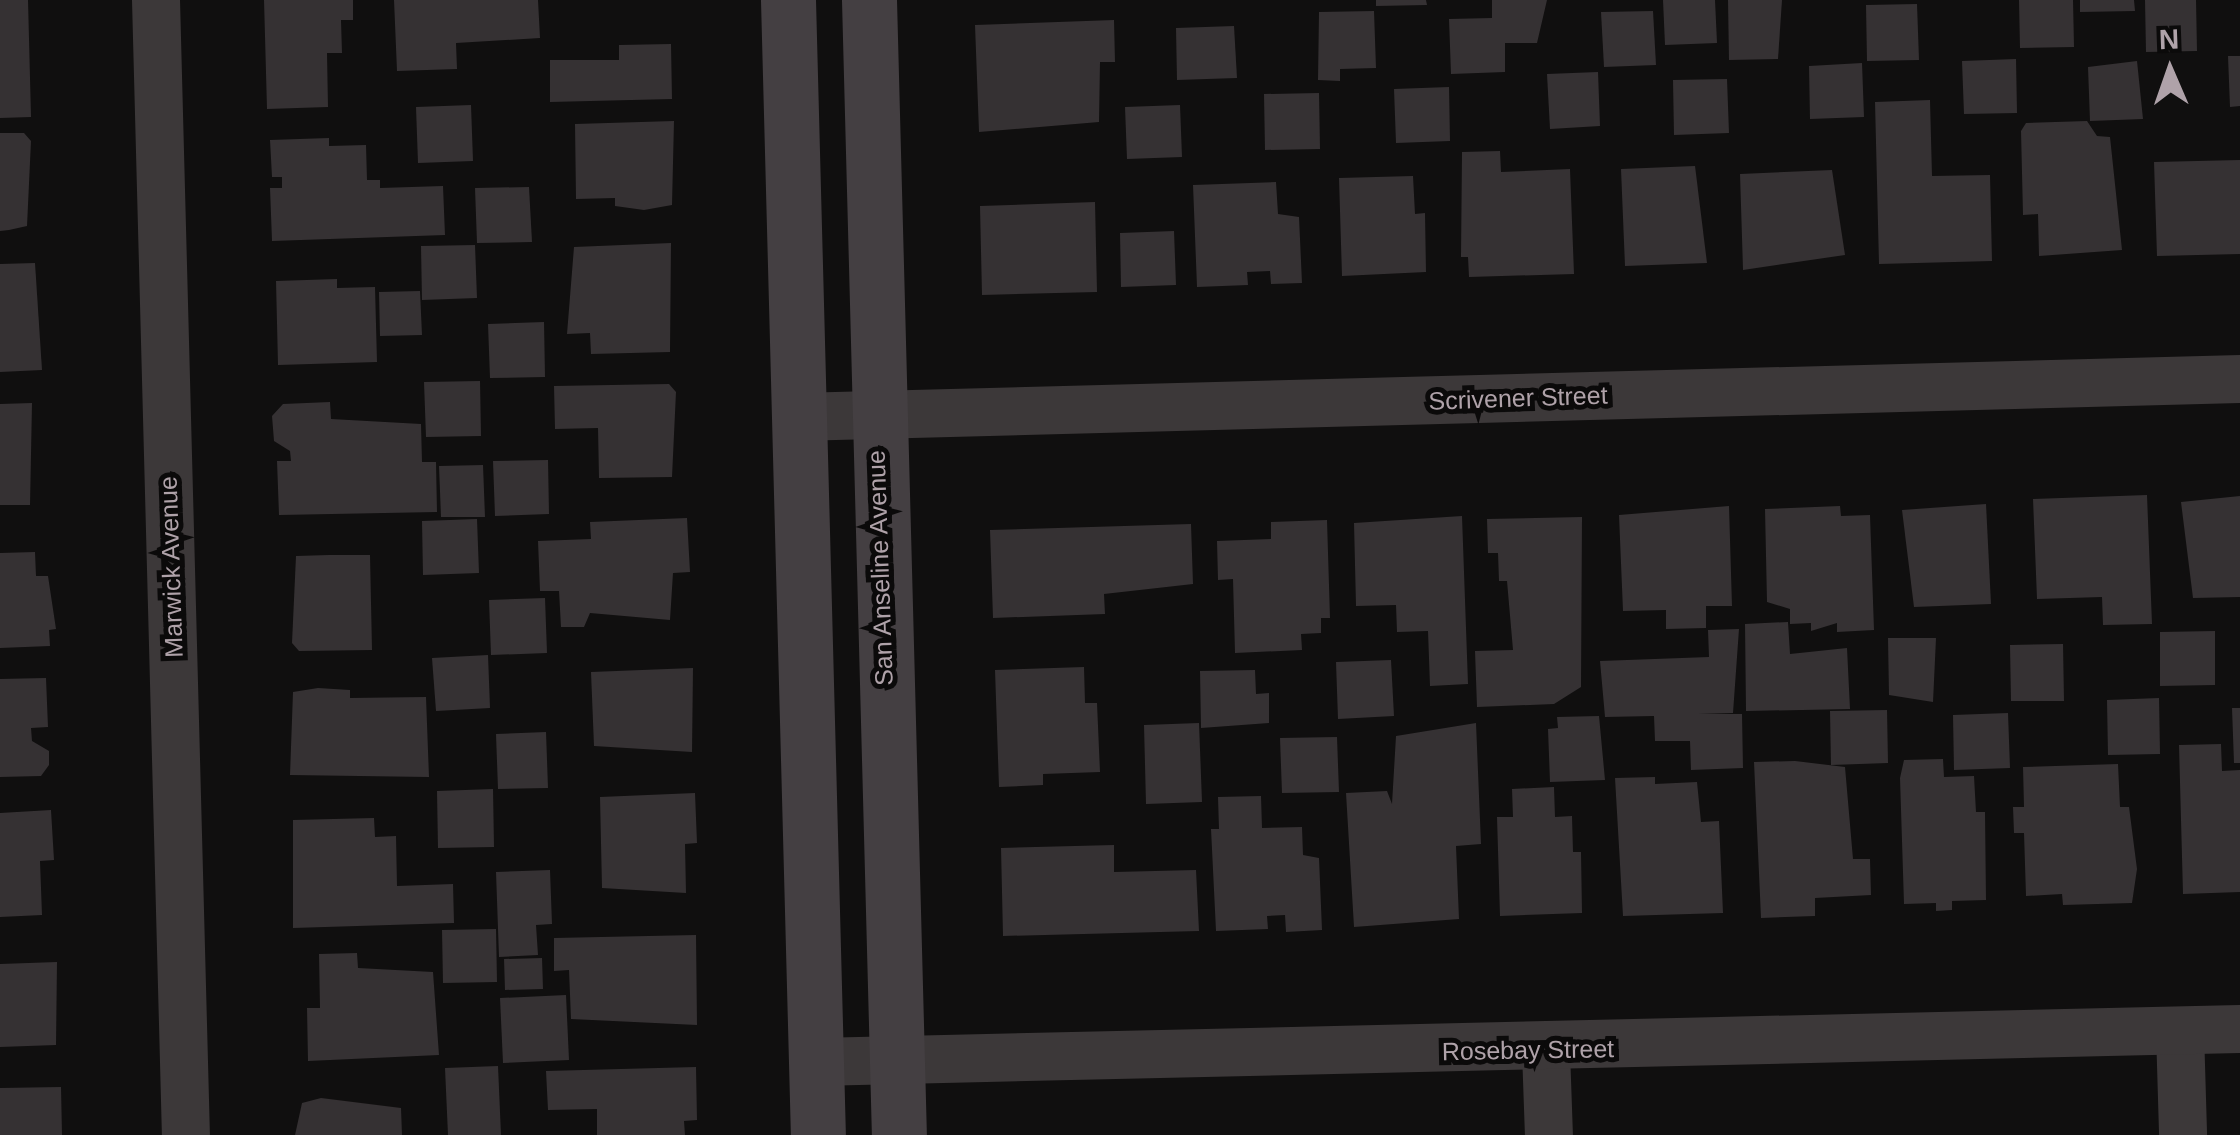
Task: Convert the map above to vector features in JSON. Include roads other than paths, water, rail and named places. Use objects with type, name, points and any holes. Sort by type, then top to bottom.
[{"type":"street","name":"Marwick Avenue","points":[[156,0],[186,1135]]},
{"type":"street","points":[[788,0],[818,1135]]},
{"type":"street","name":"San Anseline Avenue","points":[[868,0],[875,416],[899,1135]]},
{"type":"street","name":"Scrivener Street","points":[[797,417],[2240,378]]},
{"type":"street","name":"Rosebay Street","points":[[816,1062],[1546,1051],[2240,1029]]},
{"type":"street","points":[[2180,1030],[2183,1135]]},
{"type":"street","points":[[1546,1051],[1549,1135]]}]
